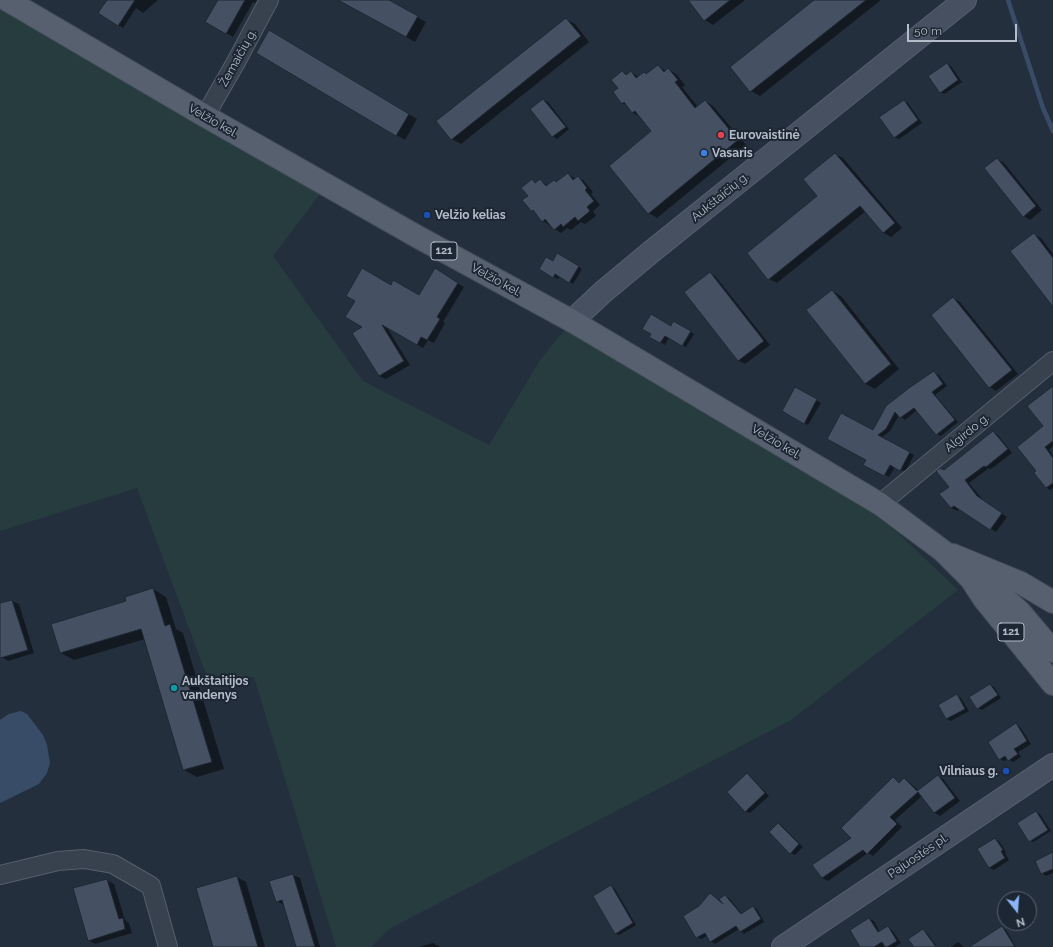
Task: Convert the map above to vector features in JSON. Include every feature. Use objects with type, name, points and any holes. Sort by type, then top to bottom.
[{"type":"main road","name":"Velžio kel.","points":[[7,0],[205,116],[418,237],[572,321],[880,504],[943,551],[971,579]]},
{"type":"main road","name":"Aukštaičių g.","points":[[572,321],[603,292],[651,252],[965,0]]},
{"type":"main road","points":[[943,551],[1021,583],[1053,602]]},
{"type":"main road","name":"121","points":[[971,579],[994,589],[1020,612],[1053,651]]},
{"type":"main road","name":"121","points":[[971,579],[984,599],[1053,684]]},
{"type":"main road","name":"Pajuostės pl.","points":[[783,947],[1053,765]]},
{"type":"street","name":"Žemaičių g.","points":[[205,116],[269,0]]},
{"type":"street","name":"Algirdo g.","points":[[880,504],[1053,361]]},
{"type":"street","points":[[0,875],[58,861],[84,859],[113,864],[151,886],[168,947]]},
{"type":"green space","points":[[0,0],[327,185],[273,256],[363,381],[489,445],[540,360],[572,321],[852,497],[898,533],[958,590],[791,720],[389,929],[371,947],[336,947],[254,677],[210,685],[137,488],[0,531]]},
{"type":"water","points":[[21,711],[27,714],[43,735],[47,745],[50,763],[47,773],[39,784],[0,803],[0,720],[9,714]]},
{"type":"building","points":[[107,0],[135,0],[118,26],[98,13]]},
{"type":"building","points":[[218,0],[245,0],[226,34],[205,22]]},
{"type":"building","points":[[338,0],[389,0],[418,16],[406,37]]},
{"type":"building","points":[[688,0],[730,0],[704,21]]},
{"type":"building","points":[[814,0],[866,0],[750,92],[730,67]]},
{"type":"building","points":[[566,18],[581,36],[451,140],[436,121]]},
{"type":"building","points":[[269,30],[409,114],[396,136],[256,53]]},
{"type":"building","points":[[947,63],[958,80],[940,93],[928,76]]},
{"type":"building","points":[[658,65],[664,72],[668,68],[678,80],[675,82],[695,108],[705,100],[738,140],[648,214],[609,166],[651,131],[635,111],[632,113],[624,102],[622,104],[613,92],[618,88],[611,80],[622,71],[626,75],[631,71],[636,78],[644,72],[646,74]]},
{"type":"building","points":[[543,99],[566,127],[552,137],[530,109]]},
{"type":"building","points":[[904,100],[918,120],[894,138],[879,117]]},
{"type":"building","points":[[835,153],[895,223],[883,233],[860,206],[768,280],[747,253],[817,196],[803,179]]},
{"type":"building","points":[[997,158],[1036,206],[1023,217],[984,168]]},
{"type":"building","points":[[568,173],[573,180],[578,176],[587,188],[585,190],[594,201],[587,207],[590,211],[578,221],[575,217],[563,227],[561,224],[554,230],[545,219],[542,222],[533,210],[532,212],[522,200],[528,196],[521,188],[532,179],[535,183],[540,179],[546,186],[554,180],[556,182]]},
{"type":"building","points":[[1034,233],[1053,258],[1053,307],[1010,251]]},
{"type":"building","points":[[557,253],[579,266],[569,283],[555,274],[553,278],[539,269],[546,257],[553,261]]},
{"type":"building","points":[[362,268],[391,285],[393,280],[419,295],[435,268],[458,283],[437,317],[440,319],[427,340],[421,337],[417,345],[382,325],[404,361],[379,376],[352,333],[362,327],[345,317],[355,301],[346,296]]},
{"type":"building","points":[[710,272],[764,341],[738,361],[684,292]]},
{"type":"building","points":[[832,290],[891,364],[865,384],[806,310]]},
{"type":"building","points":[[953,297],[1012,370],[989,388],[931,315]]},
{"type":"building","points":[[651,314],[671,326],[673,321],[691,331],[682,346],[665,336],[660,343],[649,337],[651,334],[642,329]]},
{"type":"building","points":[[934,371],[943,384],[932,392],[955,420],[936,435],[914,408],[900,418],[895,412],[886,429],[878,435],[910,452],[900,471],[890,465],[884,476],[863,465],[866,460],[827,439],[841,413],[873,430],[886,406]]},
{"type":"building","points":[[1053,386],[1053,441],[1045,447],[1053,458],[1053,483],[1046,488],[1034,473],[1036,471],[1017,447],[1043,426],[1027,406]]},
{"type":"building","points":[[795,387],[817,399],[804,424],[782,411]]},
{"type":"building","points":[[993,431],[1008,449],[986,467],[984,466],[965,480],[977,496],[1002,513],[990,530],[954,506],[951,508],[939,494],[949,487],[936,471],[940,468],[944,470]]},
{"type":"building","name":"Aukštaitijos vandenys","points":[[153,588],[165,626],[170,624],[212,762],[183,770],[141,629],[60,653],[51,624],[126,601],[125,597]]},
{"type":"building","points":[[12,600],[28,650],[0,658],[0,603]]},
{"type":"building","points":[[990,684],[998,695],[977,709],[969,697]]},
{"type":"building","points":[[957,694],[965,709],[946,719],[938,705]]},
{"type":"building","points":[[1016,723],[1027,741],[1014,749],[1018,754],[1008,761],[1005,756],[999,760],[988,742]]},
{"type":"building","points":[[747,773],[765,793],[745,812],[727,792]]},
{"type":"building","points":[[938,775],[955,798],[934,813],[918,792],[890,817],[897,824],[867,854],[863,850],[822,878],[812,865],[851,838],[841,828],[893,777],[899,783],[904,778],[917,791]]},
{"type":"building","points":[[1036,811],[1048,830],[1029,842],[1017,823]]},
{"type":"building","points":[[778,823],[799,844],[790,854],[769,832]]},
{"type":"building","points":[[995,838],[1003,850],[1001,851],[1005,858],[989,868],[977,849]]},
{"type":"building","points":[[1053,852],[1053,869],[1041,874],[1035,861]]},
{"type":"building","points":[[293,874],[315,947],[296,947],[282,900],[276,902],[269,881]]},
{"type":"building","points":[[237,876],[258,947],[213,947],[196,888]]},
{"type":"building","points":[[107,879],[119,919],[123,918],[125,929],[88,941],[73,888]]},
{"type":"building","points":[[611,885],[633,923],[615,934],[593,896]]},
{"type":"building","points":[[710,893],[723,904],[719,899],[725,895],[741,914],[753,906],[761,919],[740,932],[736,926],[710,942],[705,933],[696,938],[683,916],[699,906]]},
{"type":"building","points":[[869,918],[878,932],[888,926],[897,941],[887,947],[885,947],[882,942],[874,947],[860,947],[850,930]]},
{"type":"building","points":[[923,929],[936,947],[914,947],[908,939]]},
{"type":"building","points":[[997,929],[997,931],[1005,931],[1015,947],[969,947]]},
{"type":"waterway","points":[[1008,0],[1043,108],[1053,131]]},
{"type":"place","name":"Eurovaistinė","points":[[721,135]]},
{"type":"place","name":"Vasaris","points":[[704,153]]},
{"type":"place","name":"Velžio kelias","points":[[427,215]]},
{"type":"place","name":"Aukštaitijos vandenys","points":[[174,688]]},
{"type":"place","name":"Vilniaus g.","points":[[1006,771]]}]
